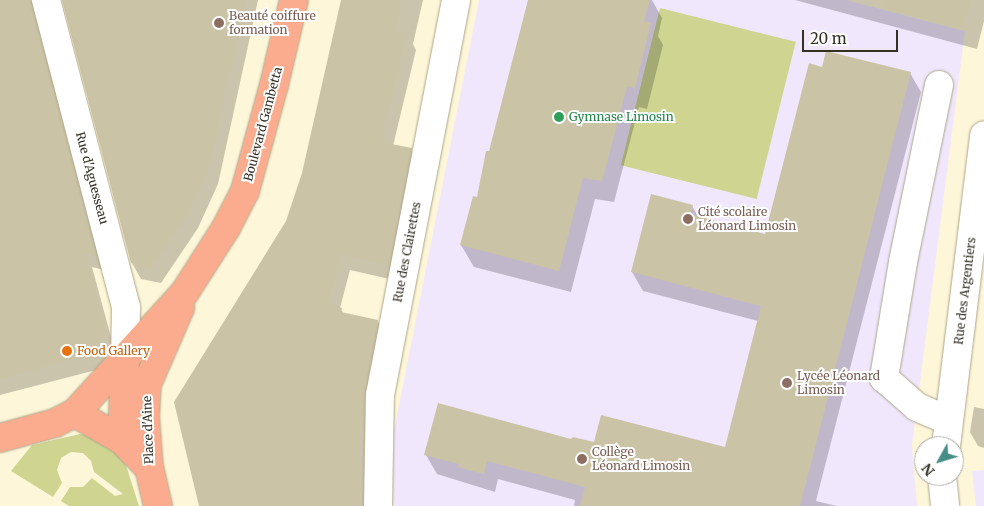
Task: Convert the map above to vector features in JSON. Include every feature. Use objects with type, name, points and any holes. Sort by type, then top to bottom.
[{"type":"main road","name":"Boulevard Gambetta","points":[[125,358],[185,292],[226,228],[245,191],[270,104],[294,0]]},
{"type":"main road","name":"Boulevard Gambetta","points":[[147,384],[185,292]]},
{"type":"main road","points":[[0,438],[55,423],[75,413],[125,358]]},
{"type":"main road","points":[[122,440],[125,358]]},
{"type":"main road","name":"Place d'Aine","points":[[147,384],[145,418],[148,468],[158,506]]},
{"type":"main road","points":[[75,413],[122,440],[148,468]]},
{"type":"street","name":"Rue d'Aguesseau","points":[[46,0],[126,308],[125,358]]},
{"type":"street","name":"Rue des Clairettes","points":[[378,506],[380,395],[456,0]]},
{"type":"street","points":[[939,85],[903,262],[884,378],[947,433]]},
{"type":"street","name":"Rue des Argentiers","points":[[947,433],[974,295],[984,135]]},
{"type":"street","points":[[943,486],[946,506]]},
{"type":"shaded area","name":"Cité scolaire Léonard Limosin","points":[[479,0],[846,0],[965,31],[912,445],[917,506],[394,506],[391,446]]},
{"type":"shaded area","points":[[984,470],[984,506],[976,506],[972,471]]},
{"type":"green space","points":[[660,8],[796,42],[757,199],[621,165]]},
{"type":"green space","points":[[80,434],[108,444],[125,462],[139,506],[69,506],[61,501],[70,487],[83,487],[92,478],[115,496],[123,494],[94,472],[91,461],[83,453],[71,452],[61,458],[57,470],[62,483],[53,497],[11,471],[32,445]]},
{"type":"building","points":[[0,0],[31,0],[96,256],[85,253],[106,333],[91,354],[0,379]]},
{"type":"building","points":[[62,0],[246,0],[209,168],[189,212],[152,268],[131,263]]},
{"type":"building","points":[[341,0],[401,0],[395,30],[407,33],[381,142],[412,148],[389,265],[341,254],[328,304],[342,308],[341,312],[378,320],[358,444],[360,506],[199,506],[174,402],[286,221],[302,173]]},
{"type":"building","name":"Gymnase Limosin","points":[[528,0],[650,0],[644,21],[651,23],[635,88],[627,87],[602,181],[583,178],[559,271],[460,245],[473,196],[477,197],[486,151],[489,151]]},
{"type":"building","points":[[883,0],[972,0],[963,30],[882,8]]},
{"type":"building","points":[[826,51],[911,72],[800,506],[580,506],[585,487],[487,461],[484,474],[458,467],[459,464],[424,455],[438,403],[571,439],[573,437],[594,442],[601,415],[725,447],[761,306],[631,272],[651,194],[693,205],[690,214],[765,234],[809,63],[822,67]]},
{"type":"place","name":"Beauté coiffure formation","points":[[219,23]]},
{"type":"place","name":"Gymnase Limosin","points":[[559,117]]},
{"type":"place","name":"Cité scolaire Léonard Limosin","points":[[688,219]]},
{"type":"place","name":"Food Gallery","points":[[67,351]]},
{"type":"place","name":"Lycée Léonard Limosin","points":[[787,383]]},
{"type":"place","name":"Collège Léonard Limosin","points":[[582,459]]}]
